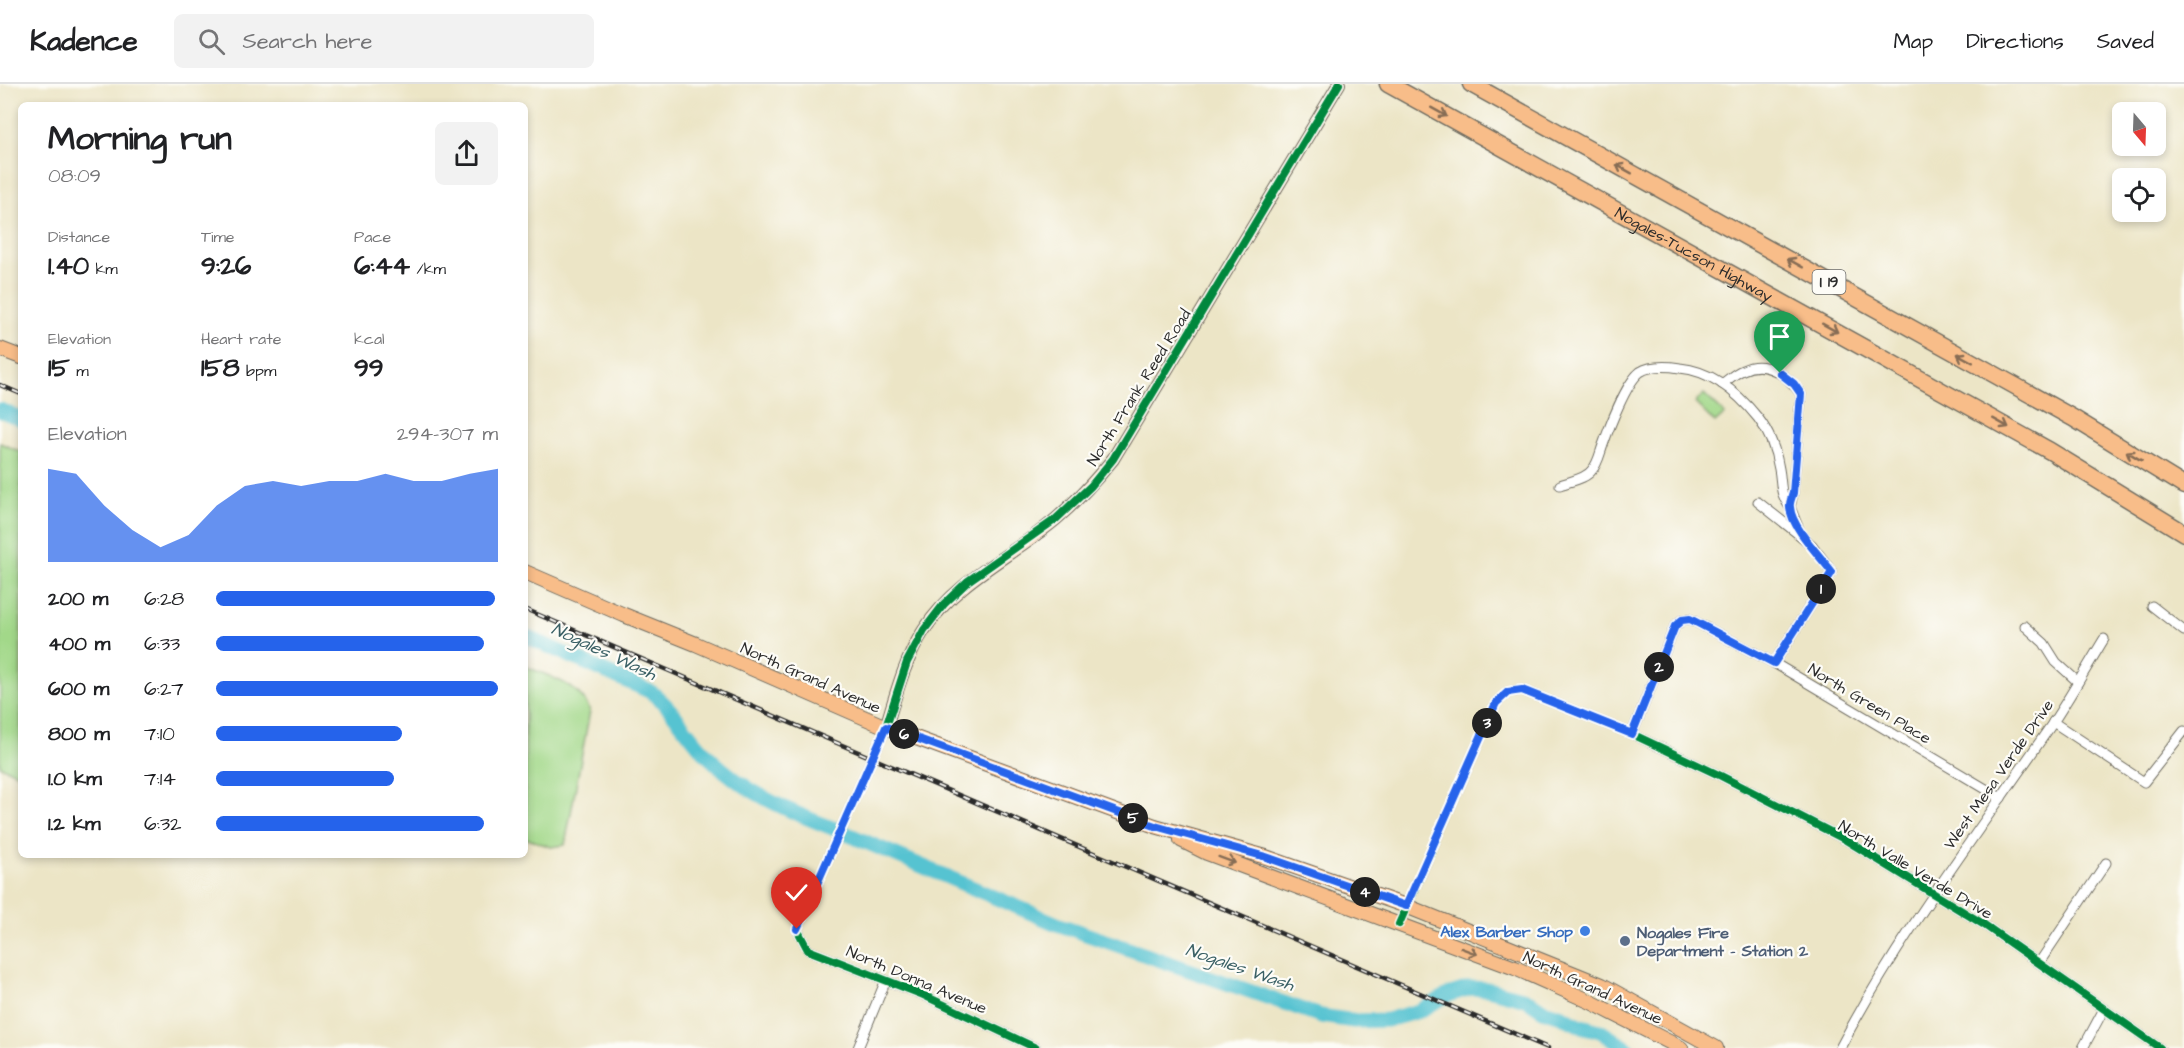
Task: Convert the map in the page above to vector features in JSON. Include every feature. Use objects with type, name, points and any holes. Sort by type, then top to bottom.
[{"type":"highway","name":"Nogales–Tucson Highway","points":[[1388,84],[2050,451],[2184,533]]},
{"type":"highway","name":"I 19","points":[[1471,84],[2052,407],[2184,486]]},
{"type":"main road","points":[[0,349],[18,356]]},
{"type":"main road","name":"North Grand Avenue","points":[[528,573],[886,727],[1155,826],[1266,857],[1406,906],[1602,985],[1716,1048]]},
{"type":"main road","name":"North Grand Avenue","points":[[1155,826],[1207,853],[1526,973],[1589,1001],[1681,1048]]},
{"type":"street","name":"North Frank Reed Road","points":[[886,727],[907,662],[924,630],[944,604],[968,581],[1056,519],[1091,486],[1113,459],[1339,84]]},
{"type":"street","points":[[1722,384],[1743,369],[1754,366],[1768,367],[1794,384],[1801,394],[1790,507]]},
{"type":"street","points":[[1560,485],[1589,474],[1595,468],[1612,420],[1631,382],[1641,372],[1658,367],[1692,369],[1704,372],[1722,384],[1742,400],[1759,419],[1768,433],[1777,459],[1782,497],[1790,507],[1802,537]]},
{"type":"street","points":[[1758,502],[1812,545],[1832,572],[1774,663]]},
{"type":"street","points":[[2152,606],[2184,631]]},
{"type":"street","name":"North Green Place","points":[[1632,734],[1675,626],[1682,620],[1690,619],[1774,663],[2001,798]]},
{"type":"street","points":[[2025,626],[2044,643],[2056,662],[2078,682]]},
{"type":"street","name":"West Mesa Verde Drive","points":[[1840,1048],[1867,996],[1933,894],[2053,722],[2104,639]]},
{"type":"street","name":"North Valle Verde Drive","points":[[1406,906],[1496,703],[1508,692],[1522,690],[1632,734],[1721,776],[1846,840],[2039,963],[2160,1048]]},
{"type":"street","points":[[2053,722],[2144,782],[2184,731]]},
{"type":"street","name":"North Donna Avenue","points":[[886,727],[797,929],[808,950],[921,994],[1036,1048]]},
{"type":"street","points":[[2039,963],[2106,863]]},
{"type":"street","points":[[1399,924],[1406,906]]},
{"type":"street","points":[[858,1048],[886,980]]},
{"type":"street","points":[[2083,1048],[2104,1009]]},
{"type":"green space","points":[[1704,394],[1725,414],[1715,423],[1695,403]]},
{"type":"green space","points":[[0,443],[18,451],[18,774],[0,766]]},
{"type":"green space","points":[[528,667],[564,682],[580,694],[590,711],[565,845],[551,847],[528,839]]},
{"type":"waterway","name":"Nogales Wash","points":[[0,410],[18,418]]},
{"type":"waterway","name":"Nogales Wash","points":[[528,637],[651,692],[667,706],[709,757],[737,781],[784,808],[835,829]]},
{"type":"waterway","name":"Nogales Wash","points":[[845,833],[1057,924],[1321,1016],[1354,1021],[1387,1020],[1419,1011],[1448,995],[1470,988],[1488,989],[1526,999],[1543,1010],[1562,1016],[1581,1026],[1600,1031],[1627,1048]]},
{"type":"railway","points":[[0,385],[18,393]]},
{"type":"railway","points":[[528,610],[1548,1048]]},
{"type":"cycle path","points":[[1036,1048],[921,994],[808,950],[797,929],[886,727],[907,662],[924,630],[944,604],[968,581],[1056,519],[1091,486],[1113,459],[1339,84]]},
{"type":"cycle path","points":[[1399,924],[1496,703],[1508,692],[1522,690],[1632,734],[1721,776],[1846,840],[1983,924],[2160,1048]]},
{"type":"place","name":"Alex Barber Shop","points":[[1585,931]]},
{"type":"place","name":"Nogales Fire Department - Station 2","points":[[1625,941]]},
{"type":"route","points":[[797,929],[886,727],[1155,826],[1266,857],[1406,906],[1496,703],[1508,692],[1522,690],[1632,734],[1675,626],[1682,620],[1690,619],[1774,663],[1832,572],[1812,545],[1802,537],[1790,507],[1801,394],[1794,384],[1780,373]]}]
